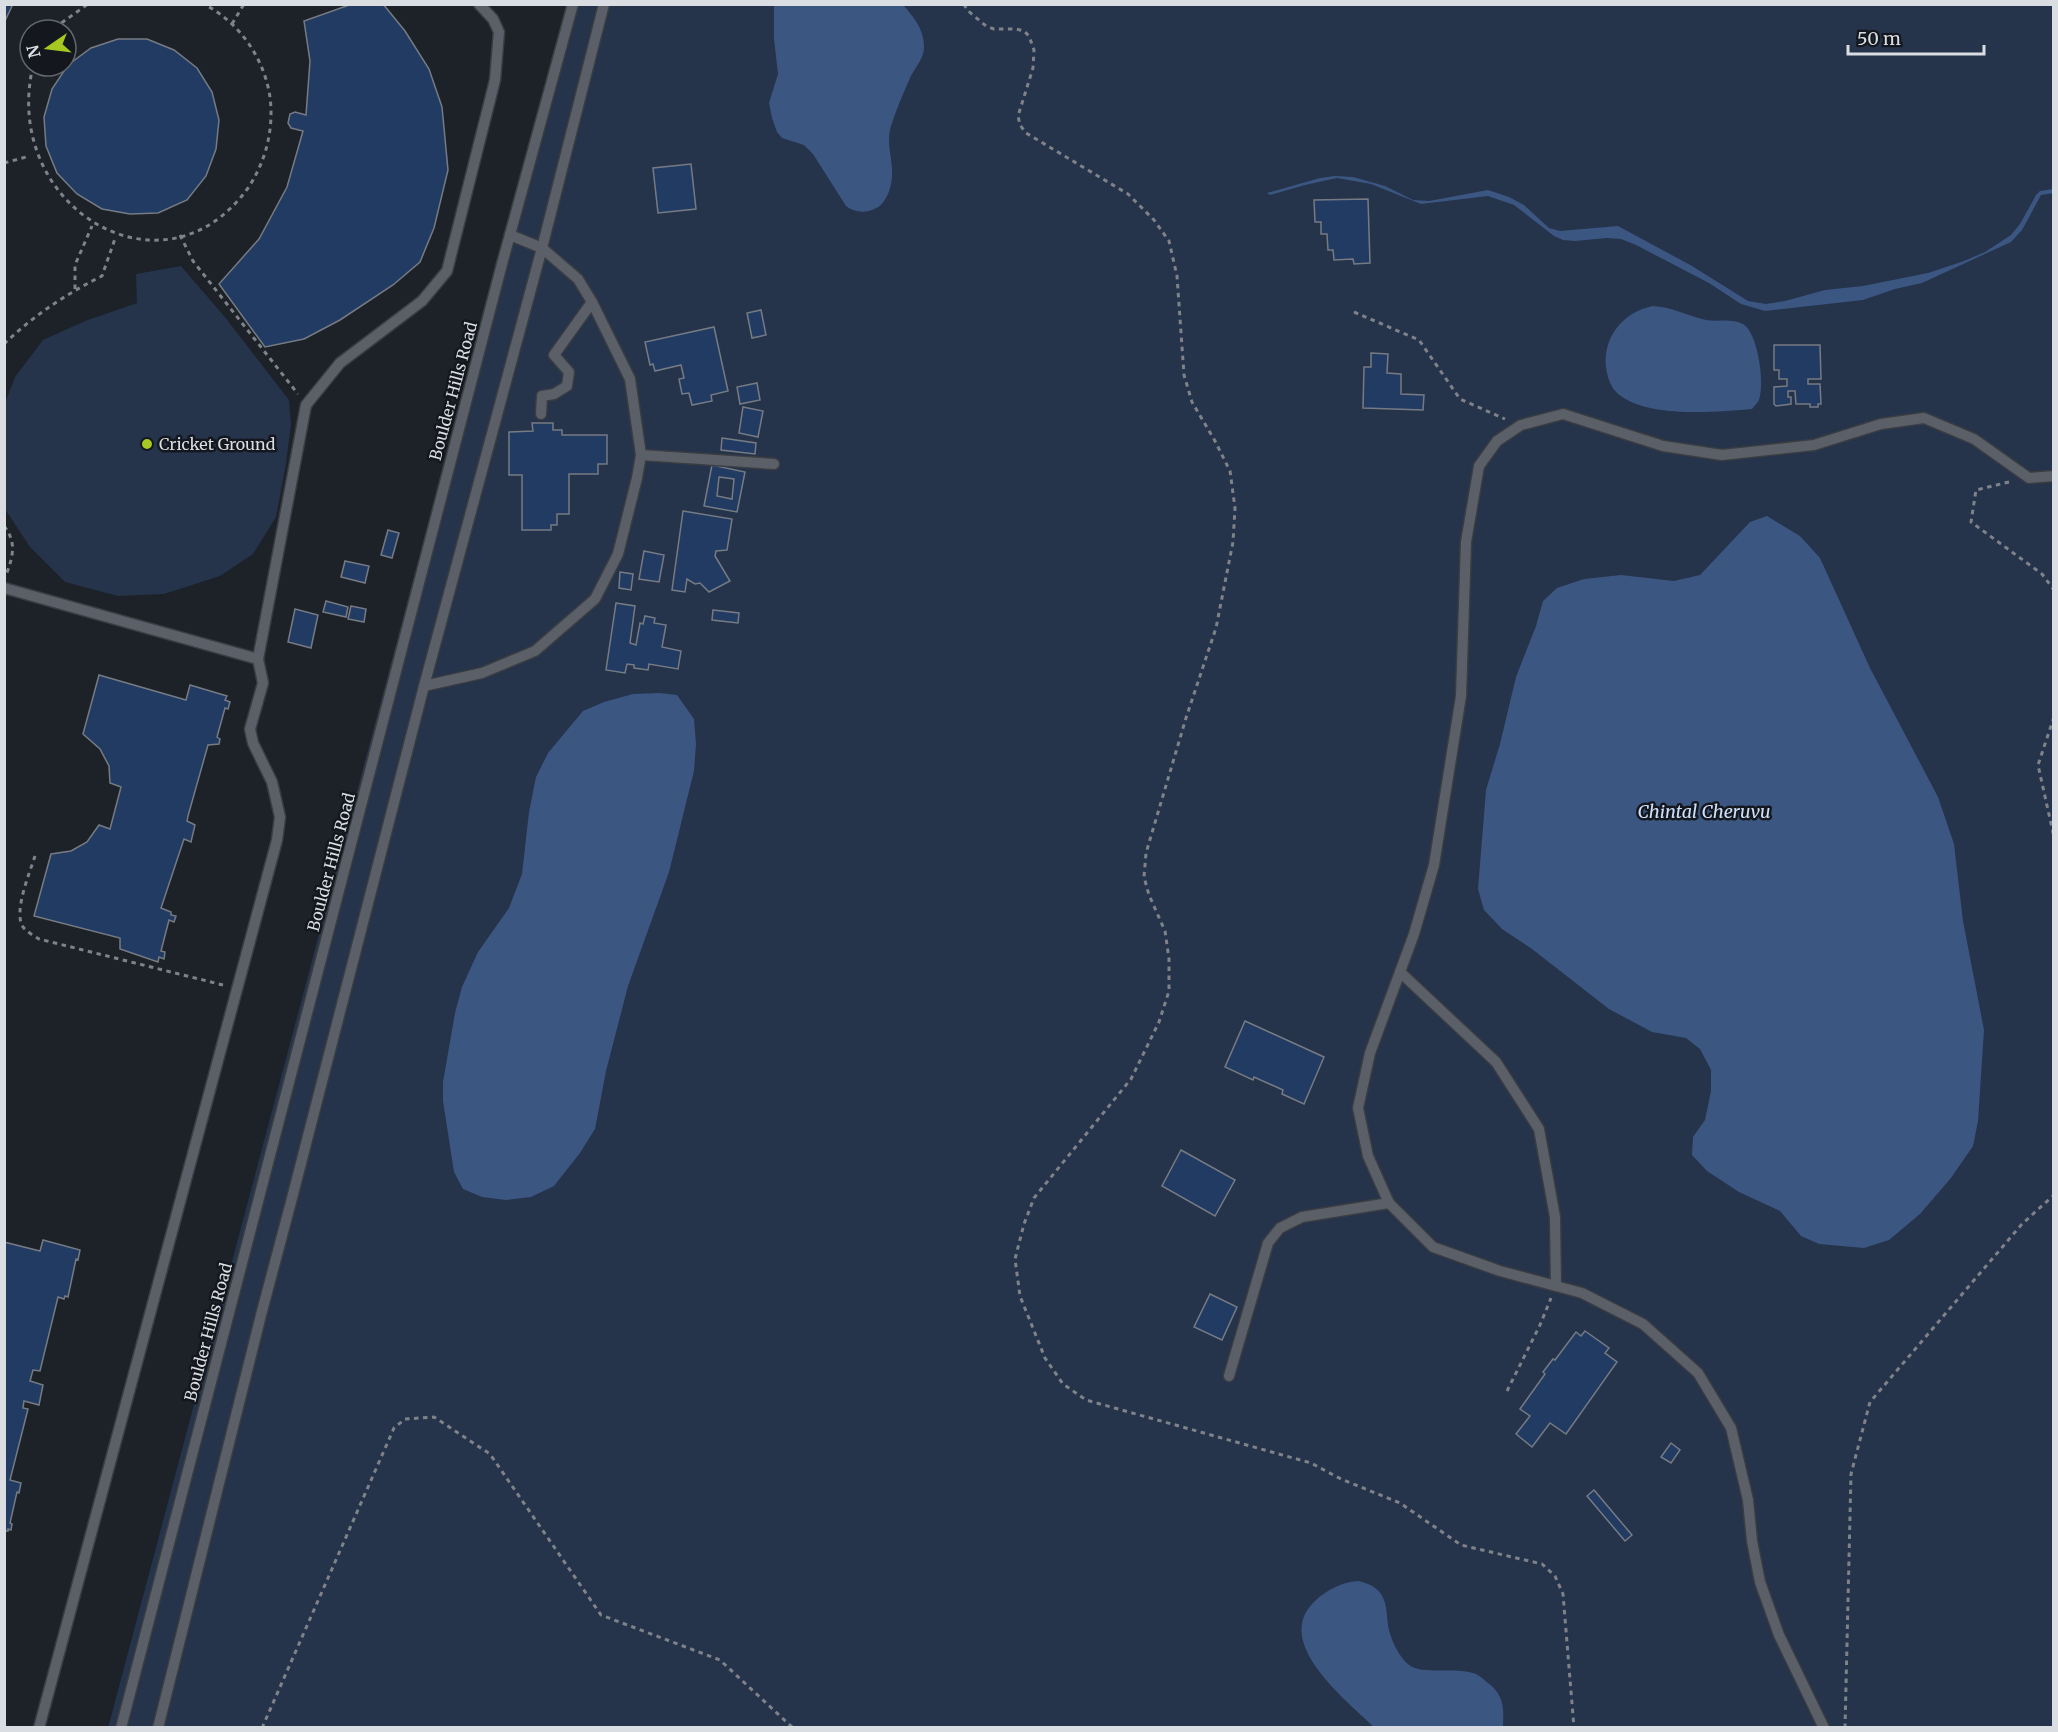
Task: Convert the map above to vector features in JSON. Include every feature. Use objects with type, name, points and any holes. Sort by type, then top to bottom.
[{"type":"lane","points":[[39,1728],[276,840],[280,817],[272,782],[253,743],[250,729],[263,683],[258,659],[306,405],[340,363],[422,301],[447,271],[495,80],[499,32],[493,19],[479,4]]},
{"type":"lane","name":"Boulder Hills Road","points":[[121,1728],[510,235],[573,4]]},
{"type":"lane","points":[[158,1728],[261,1315],[604,4]]},
{"type":"lane","points":[[424,686],[482,673],[535,651],[595,599],[618,554],[641,455],[630,379],[592,302],[578,279],[542,248],[510,235]]},
{"type":"lane","points":[[541,414],[542,396],[554,394],[567,386],[569,372],[554,356],[592,302]]},
{"type":"lane","points":[[1824,1728],[1779,1635],[1760,1582],[1752,1541],[1748,1500],[1731,1428],[1698,1373],[1643,1324],[1582,1293],[1500,1271],[1432,1247],[1389,1203],[1368,1156],[1358,1108],[1370,1053],[1414,934],[1434,865],[1461,696],[1466,542],[1479,466],[1497,441],[1521,425],[1563,414],[1663,446],[1722,455],[1814,445],[1881,424],[1924,418],[1974,439],[2029,478],[2054,476]]},
{"type":"lane","points":[[641,455],[774,464]]},
{"type":"lane","points":[[4,588],[258,659]]},
{"type":"lane","points":[[1400,972],[1496,1062],[1539,1129],[1555,1217],[1556,1286]]},
{"type":"lane","points":[[1229,1376],[1268,1243],[1280,1228],[1302,1217],[1389,1203]]},
{"type":"path","points":[[68,18],[88,4]]},
{"type":"path","points":[[85,221],[116,236],[131,239],[156,239],[180,235],[209,223],[223,214],[240,198],[254,178],[264,157],[268,141],[271,109],[268,86],[260,63],[248,42],[232,24],[204,4]]},
{"type":"path","points":[[232,24],[244,4]]},
{"type":"path","points":[[964,4],[967,10],[986,26],[994,29],[1016,29],[1024,31],[1029,36],[1034,51],[1033,68],[1018,116],[1020,125],[1026,133],[1128,194],[1148,213],[1169,241],[1177,276],[1184,375],[1192,402],[1230,471],[1235,508],[1233,542],[1216,628],[1186,718],[1146,853],[1144,877],[1149,895],[1165,931],[1169,959],[1169,991],[1159,1022],[1131,1079],[1035,1198],[1024,1224],[1015,1259],[1020,1296],[1046,1358],[1063,1384],[1086,1400],[1311,1463],[1341,1479],[1400,1503],[1461,1545],[1542,1564],[1555,1576],[1563,1594],[1574,1728]]},
{"type":"path","points":[[26,86],[29,78]]},
{"type":"path","points":[[4,163],[30,156]]},
{"type":"path","points":[[75,290],[75,264],[92,225]]},
{"type":"path","points":[[180,235],[192,261],[306,405]]},
{"type":"path","points":[[4,344],[19,330],[75,290],[102,276],[116,236]]},
{"type":"path","points":[[1354,312],[1419,340],[1460,399],[1521,425]]},
{"type":"path","points":[[2029,478],[1976,490],[1971,522],[2042,574],[2054,590]]},
{"type":"path","points":[[4,526],[14,544],[13,556],[4,580]]},
{"type":"path","points":[[2054,717],[2038,765],[2054,837]]},
{"type":"path","points":[[35,856],[19,917],[24,928],[39,939],[237,988]]},
{"type":"path","points":[[1845,1728],[1851,1474],[1870,1402],[2022,1224],[2054,1195]]},
{"type":"path","points":[[1507,1391],[1540,1325],[1556,1286]]},
{"type":"path","points":[[262,1728],[394,1428],[405,1419],[434,1417],[490,1454],[601,1615],[720,1660],[793,1728]]},
{"type":"shaded area","points":[[566,5],[2053,5],[2053,1727],[108,1728]]},
{"type":"shaded area","name":"Cricket Ground","points":[[181,266],[224,316],[289,400],[291,424],[276,517],[253,554],[220,576],[164,594],[118,596],[65,582],[30,547],[5,509],[5,403],[15,377],[43,340],[85,321],[137,303],[136,274]]},
{"type":"water","points":[[774,5],[903,5],[918,25],[923,36],[924,49],[891,126],[889,142],[892,167],[891,185],[884,202],[875,209],[859,211],[846,206],[813,154],[804,145],[782,138],[777,132],[769,103],[778,74],[774,39]]},
{"type":"water","points":[[1335,176],[1353,177],[1385,186],[1413,200],[1429,201],[1488,190],[1524,205],[1549,228],[1560,231],[1618,226],[1692,266],[1748,301],[1766,304],[1825,290],[1863,286],[1928,273],[1964,261],[1985,252],[2011,235],[2040,191],[2053,189],[2054,193],[2041,195],[2022,230],[2011,242],[1922,283],[1863,300],[1765,311],[1741,304],[1709,283],[1621,239],[1563,240],[1554,236],[1514,205],[1488,196],[1421,204],[1371,184],[1337,178],[1270,195],[1267,193]]},
{"type":"water","points":[[1653,306],[1706,320],[1739,322],[1748,329],[1753,338],[1761,373],[1760,395],[1752,409],[1703,412],[1666,411],[1634,403],[1616,392],[1607,373],[1606,361],[1610,339],[1615,330],[1631,314]]},
{"type":"water","name":"Chintal Cheruvu","points":[[1767,516],[1800,536],[1820,558],[1870,668],[1938,797],[1954,844],[1963,921],[1984,1030],[1978,1121],[1973,1146],[1951,1178],[1920,1214],[1889,1240],[1864,1248],[1819,1244],[1801,1236],[1780,1211],[1739,1192],[1707,1171],[1692,1155],[1693,1137],[1705,1120],[1711,1091],[1711,1070],[1700,1049],[1686,1038],[1652,1032],[1609,1009],[1532,949],[1502,929],[1484,910],[1478,889],[1486,790],[1516,677],[1543,601],[1557,588],[1584,579],[1621,575],[1674,581],[1700,575],[1750,522]]},
{"type":"water","points":[[633,694],[677,695],[694,719],[696,744],[694,771],[669,872],[628,986],[606,1071],[595,1129],[580,1153],[554,1186],[531,1197],[506,1200],[482,1197],[463,1189],[454,1172],[443,1101],[443,1082],[462,987],[478,952],[509,908],[522,874],[529,812],[536,777],[548,753],[583,711]]},
{"type":"water","points":[[1358,1581],[1371,1585],[1381,1594],[1385,1602],[1392,1639],[1405,1662],[1422,1670],[1466,1671],[1479,1676],[1500,1697],[1503,1708],[1503,1727],[1374,1727],[1331,1686],[1317,1669],[1307,1651],[1302,1633],[1304,1616],[1316,1600],[1325,1593],[1346,1583]]},
{"type":"building","points":[[4,4],[13,4],[4,23]]},
{"type":"building","points":[[352,4],[383,4],[405,31],[429,69],[442,107],[448,170],[434,228],[420,262],[393,285],[340,320],[304,339],[265,347],[219,284],[259,239],[287,187],[303,131],[291,128],[288,123],[290,114],[295,112],[306,115],[310,61],[304,21]]},
{"type":"building","points":[[118,39],[147,39],[174,50],[197,68],[212,92],[219,120],[216,149],[206,176],[187,200],[158,213],[130,214],[102,209],[77,194],[57,173],[46,146],[44,117],[52,89],[59,78],[78,78],[78,58],[91,48]]},
{"type":"building","points":[[691,164],[696,209],[658,213],[653,168]]},
{"type":"building","points":[[1368,199],[1370,263],[1354,264],[1353,259],[1334,260],[1333,250],[1328,250],[1327,234],[1321,234],[1321,222],[1315,222],[1314,200]]},
{"type":"building","points":[[761,310],[766,335],[752,338],[747,313]]},
{"type":"building","points":[[714,327],[728,391],[711,395],[712,401],[692,405],[689,393],[682,394],[679,379],[684,378],[681,365],[655,371],[653,364],[650,365],[645,342]]},
{"type":"building","points":[[1774,345],[1820,345],[1821,379],[1808,379],[1808,384],[1820,384],[1821,404],[1818,404],[1818,407],[1810,407],[1810,404],[1796,404],[1795,391],[1788,391],[1791,404],[1776,406],[1774,404],[1774,387],[1787,386],[1787,379],[1779,379],[1779,370],[1774,370]]},
{"type":"building","points":[[1371,353],[1388,354],[1387,373],[1401,374],[1401,394],[1424,395],[1423,410],[1363,408],[1364,367],[1371,367]]},
{"type":"building","points":[[757,383],[760,400],[740,404],[737,387]]},
{"type":"building","points":[[743,407],[763,411],[758,437],[739,433]]},
{"type":"building","points":[[532,423],[553,423],[553,430],[562,430],[562,435],[607,435],[607,464],[598,464],[598,474],[569,474],[569,514],[557,514],[557,525],[551,525],[551,530],[522,530],[522,475],[509,475],[509,432],[533,431]]},
{"type":"building","points":[[722,438],[756,443],[755,454],[721,450]]},
{"type":"building","points":[[712,465],[745,472],[737,512],[704,506]],"holes":[[[719,477],[734,479],[732,499],[717,496]]]},
{"type":"building","points":[[683,511],[732,519],[727,550],[716,551],[715,556],[730,581],[709,592],[700,583],[695,584],[687,579],[685,592],[672,590]]},
{"type":"building","points":[[388,530],[399,533],[392,558],[381,555]]},
{"type":"building","points":[[644,551],[664,555],[659,582],[639,579]]},
{"type":"building","points":[[345,561],[369,566],[365,583],[341,577]]},
{"type":"building","points":[[620,572],[633,574],[631,590],[619,588]]},
{"type":"building","points":[[326,601],[348,607],[346,617],[323,612]]},
{"type":"building","points":[[616,603],[635,606],[630,643],[636,645],[640,623],[643,624],[645,616],[655,618],[654,623],[666,625],[662,647],[681,651],[678,669],[649,664],[648,670],[634,668],[634,665],[627,664],[625,673],[606,670]]},
{"type":"building","points":[[351,606],[366,609],[364,622],[348,619]]},
{"type":"building","points":[[295,609],[318,615],[311,648],[288,642]]},
{"type":"building","points":[[713,610],[739,613],[738,623],[712,620]]},
{"type":"building","points":[[99,675],[186,700],[190,685],[227,696],[225,700],[230,702],[228,709],[225,708],[217,737],[220,739],[219,744],[208,745],[188,816],[187,821],[195,825],[191,842],[184,839],[161,908],[176,916],[174,922],[169,920],[161,951],[165,952],[164,959],[159,957],[158,962],[120,949],[120,938],[34,916],[51,854],[71,851],[87,842],[99,825],[110,829],[121,787],[110,783],[109,766],[100,749],[83,734]]},
{"type":"building","points":[[1245,1021],[1324,1057],[1304,1104],[1282,1094],[1283,1090],[1225,1067]]},
{"type":"building","points":[[1181,1150],[1235,1180],[1215,1216],[1162,1186]]},
{"type":"building","points":[[43,1240],[80,1250],[68,1297],[65,1296],[64,1299],[58,1297],[40,1371],[33,1370],[30,1381],[43,1385],[39,1405],[24,1401],[23,1408],[28,1409],[10,1480],[21,1483],[10,1523],[12,1524],[11,1530],[4,1531],[4,1242],[40,1251]]},
{"type":"building","points":[[1210,1294],[1237,1307],[1222,1340],[1194,1327]]},
{"type":"building","points":[[1585,1331],[1609,1348],[1605,1353],[1617,1362],[1566,1434],[1550,1423],[1532,1447],[1516,1434],[1530,1416],[1520,1409],[1553,1359],[1555,1360],[1576,1332],[1581,1336]]},
{"type":"building","points":[[1671,1443],[1680,1450],[1671,1463],[1661,1457]]},
{"type":"building","points":[[1594,1490],[1632,1535],[1625,1541],[1587,1496]]},
{"type":"place","name":"Cricket Ground","points":[[147,444]]}]
